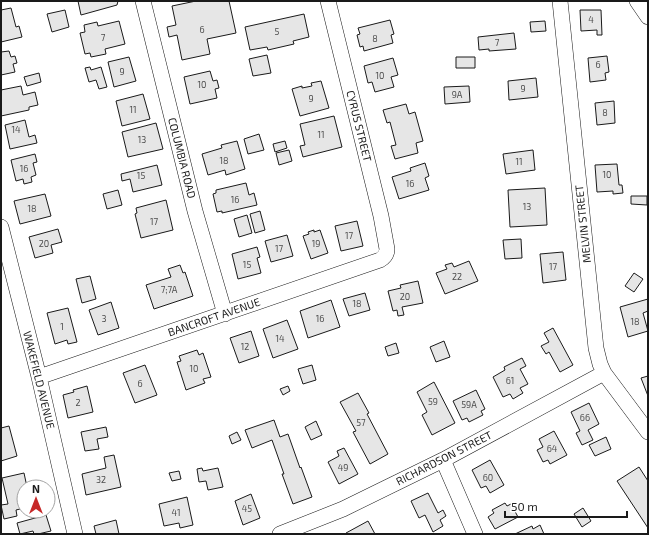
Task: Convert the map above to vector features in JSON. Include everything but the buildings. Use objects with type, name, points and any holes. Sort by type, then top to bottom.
[{"type":"street","name":"COLUMBIA ROAD","points":[[143,1],[196,211],[224,314]]},
{"type":"street","name":"CYRUS STREET","points":[[328,1],[381,216],[387,252]]},
{"type":"street","name":"MELVIN STREET","points":[[560,1],[598,359],[604,373],[648,432]]},
{"type":"street","points":[[637,1],[648,17]]},
{"type":"street","name":"WAKEFIELD AVENUE","points":[[1,227],[39,377],[75,534]]},
{"type":"street","name":"BANCROFT AVENUE","points":[[39,377],[380,260],[387,252]]},
{"type":"street","name":"RICHARDSON STREET","points":[[280,534],[343,509],[443,460],[604,373]]},
{"type":"street","points":[[443,460],[475,534]]}]
